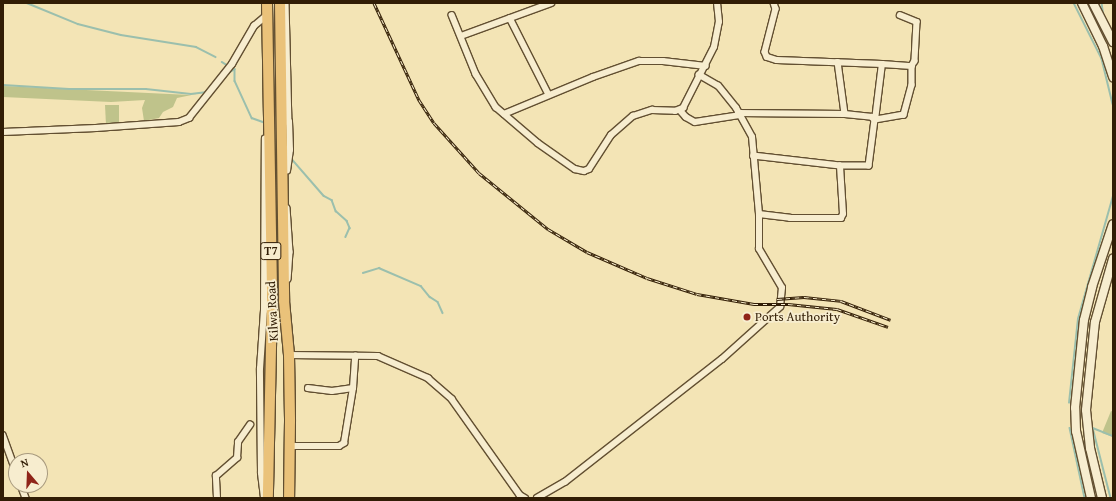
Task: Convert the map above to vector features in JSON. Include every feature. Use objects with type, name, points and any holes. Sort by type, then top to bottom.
[{"type":"highway","name":"Kilwa Road","points":[[267,3],[265,16],[272,300],[268,498]]},
{"type":"highway","name":"Kilwa Road","points":[[280,3],[286,122],[284,301],[290,356],[292,446],[289,498]]},
{"type":"main road","points":[[1082,3],[1103,46],[1113,77]]},
{"type":"main road","points":[[1093,3],[1113,42]]},
{"type":"main road","points":[[1091,498],[1075,422],[1075,408],[1084,320],[1092,287],[1113,224]]},
{"type":"main road","points":[[1102,498],[1090,448],[1086,410],[1094,322],[1113,259]]},
{"type":"street","points":[[262,3],[265,16],[264,311],[260,369],[260,448],[264,498]]},
{"type":"street","points":[[286,3],[286,122]]},
{"type":"street","points":[[461,36],[551,3]]},
{"type":"street","points":[[680,110],[699,75],[706,66],[718,28],[717,3]]},
{"type":"street","points":[[774,3],[776,9],[768,39],[767,57],[912,66]]},
{"type":"street","points":[[452,15],[490,98],[504,114],[538,143],[575,169],[584,171],[589,169],[611,135],[633,116],[652,110],[680,110],[686,117],[695,122],[739,114],[845,114],[872,117],[875,120],[904,115],[912,84],[912,66],[915,59],[917,22],[900,15]]},
{"type":"street","points":[[3,132],[96,128],[179,122],[189,118],[232,64],[254,25],[265,16]]},
{"type":"street","points":[[510,18],[549,95]]},
{"type":"street","points":[[504,114],[549,95],[639,61],[663,61],[706,66]]},
{"type":"street","points":[[838,62],[845,114]]},
{"type":"street","points":[[754,156],[840,166],[865,166],[871,163],[882,64]]},
{"type":"street","points":[[537,498],[583,468],[722,359],[780,307],[782,288],[759,249],[759,214],[752,137],[739,114],[718,86],[699,75]]},
{"type":"street","points":[[759,214],[790,218],[841,218],[843,214],[840,166]]},
{"type":"street","points":[[290,356],[378,356],[428,378],[452,399],[520,495],[525,498]]},
{"type":"street","points":[[293,498],[292,446],[343,445],[353,388],[355,356]]},
{"type":"street","points":[[308,388],[332,391],[353,388]]},
{"type":"street","points":[[217,498],[216,476],[236,458],[238,442],[250,425]]},
{"type":"street","points":[[3,435],[10,453]]},
{"type":"street","points":[[541,498],[546,492]]},
{"type":"green space","points":[[3,86],[190,95],[211,91],[177,98],[173,107],[163,112],[159,118],[144,121],[142,108],[145,100],[111,102],[3,97]]},
{"type":"green space","points":[[105,105],[119,105],[119,124],[106,125]]},
{"type":"green space","points":[[1111,411],[1113,412],[1113,437],[1102,433]]},
{"type":"waterway","points":[[27,3],[78,24],[121,35],[196,47],[216,57]]},
{"type":"waterway","points":[[1074,3],[1102,59],[1113,104]]},
{"type":"waterway","points":[[1102,3],[1104,17]]},
{"type":"waterway","points":[[222,62],[227,65]]},
{"type":"waterway","points":[[227,74],[235,69]]},
{"type":"waterway","points":[[235,70],[235,81],[252,118],[263,122]]},
{"type":"waterway","points":[[3,85],[69,89],[146,89],[191,94],[207,92]]},
{"type":"waterway","points":[[291,158],[324,196],[332,200],[336,211],[347,221],[350,228],[346,237]]},
{"type":"waterway","points":[[1069,403],[1078,319],[1113,196]]},
{"type":"waterway","points":[[363,273],[379,268],[421,286],[430,297],[438,302],[443,313]]},
{"type":"waterway","points":[[1070,428],[1085,498]]},
{"type":"waterway","points":[[1093,428],[1111,498]]},
{"type":"waterway","points":[[1093,428],[1113,436]]},
{"type":"railway","points":[[374,3],[419,100],[434,123],[479,173],[548,229],[587,252],[647,278],[697,294],[754,304],[788,304],[837,309],[888,327]]},
{"type":"railway","points":[[777,299],[804,297],[841,301],[891,320]]},
{"type":"place","name":"Ports Authority","points":[[747,317]]}]
